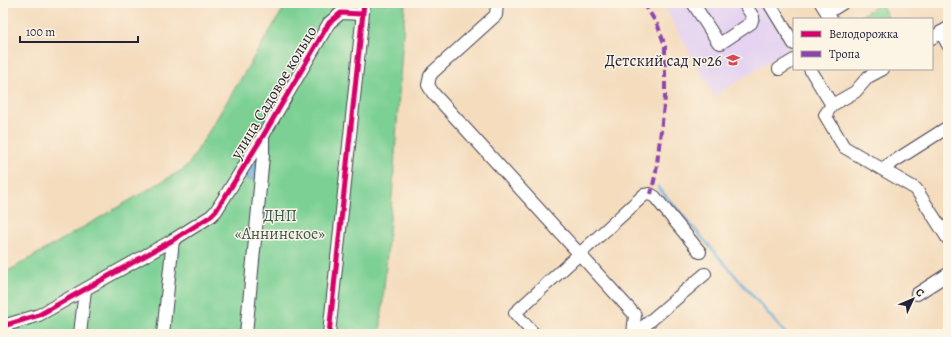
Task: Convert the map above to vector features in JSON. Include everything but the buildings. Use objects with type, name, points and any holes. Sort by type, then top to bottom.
[{"type":"street","points":[[497,3],[496,15],[433,72],[430,76],[428,85],[433,93],[635,315],[634,334]]},
{"type":"street","points":[[694,3],[718,42],[721,43],[751,23],[752,17],[744,3]]},
{"type":"street","points":[[769,3],[793,42]]},
{"type":"street","points":[[826,12],[843,3]]},
{"type":"street","name":"улица Садовое кольцо","points":[[3,326],[39,315],[173,240],[211,216],[216,211],[263,136],[329,23],[341,13],[363,8],[329,334]]},
{"type":"street","points":[[940,33],[948,44]]},
{"type":"street","points":[[779,69],[793,61]]},
{"type":"street","points":[[811,70],[832,106]]},
{"type":"street","points":[[878,70],[864,73],[855,92],[832,106],[825,116],[844,147],[916,189],[944,222],[948,239]]},
{"type":"street","points":[[882,169],[948,127]]},
{"type":"street","points":[[246,334],[263,156],[263,136]]},
{"type":"street","points":[[534,334],[515,313],[644,195],[648,194],[655,197],[700,252]]},
{"type":"street","points":[[163,334],[173,240]]},
{"type":"street","points":[[634,334],[705,274]]},
{"type":"street","points":[[917,294],[948,274]]},
{"type":"street","points":[[80,334],[85,290]]},
{"type":"shaded area","name":"Детский сад №26","points":[[662,3],[761,3],[789,49],[714,96]]},
{"type":"green space","name":"ДНП «Аннинское»","points":[[287,3],[405,3],[393,184],[380,334],[3,334],[3,274],[182,170],[189,164]]},
{"type":"green space","points":[[881,4],[888,18],[861,18],[860,16]]},
{"type":"water","points":[[255,157],[258,157],[256,178],[255,180],[246,179],[245,176]]},
{"type":"waterway","points":[[658,187],[786,334]]},
{"type":"marked path","points":[[644,3],[658,26],[665,46],[665,97],[656,172],[651,194]]},
{"type":"cycle path","points":[[329,334],[364,3]]},
{"type":"cycle path","points":[[3,326],[39,315],[173,240],[211,216],[216,211],[263,136],[329,23],[341,13],[362,14]]},
{"type":"place","name":"Детский сад №26","points":[[733,60]]}]
